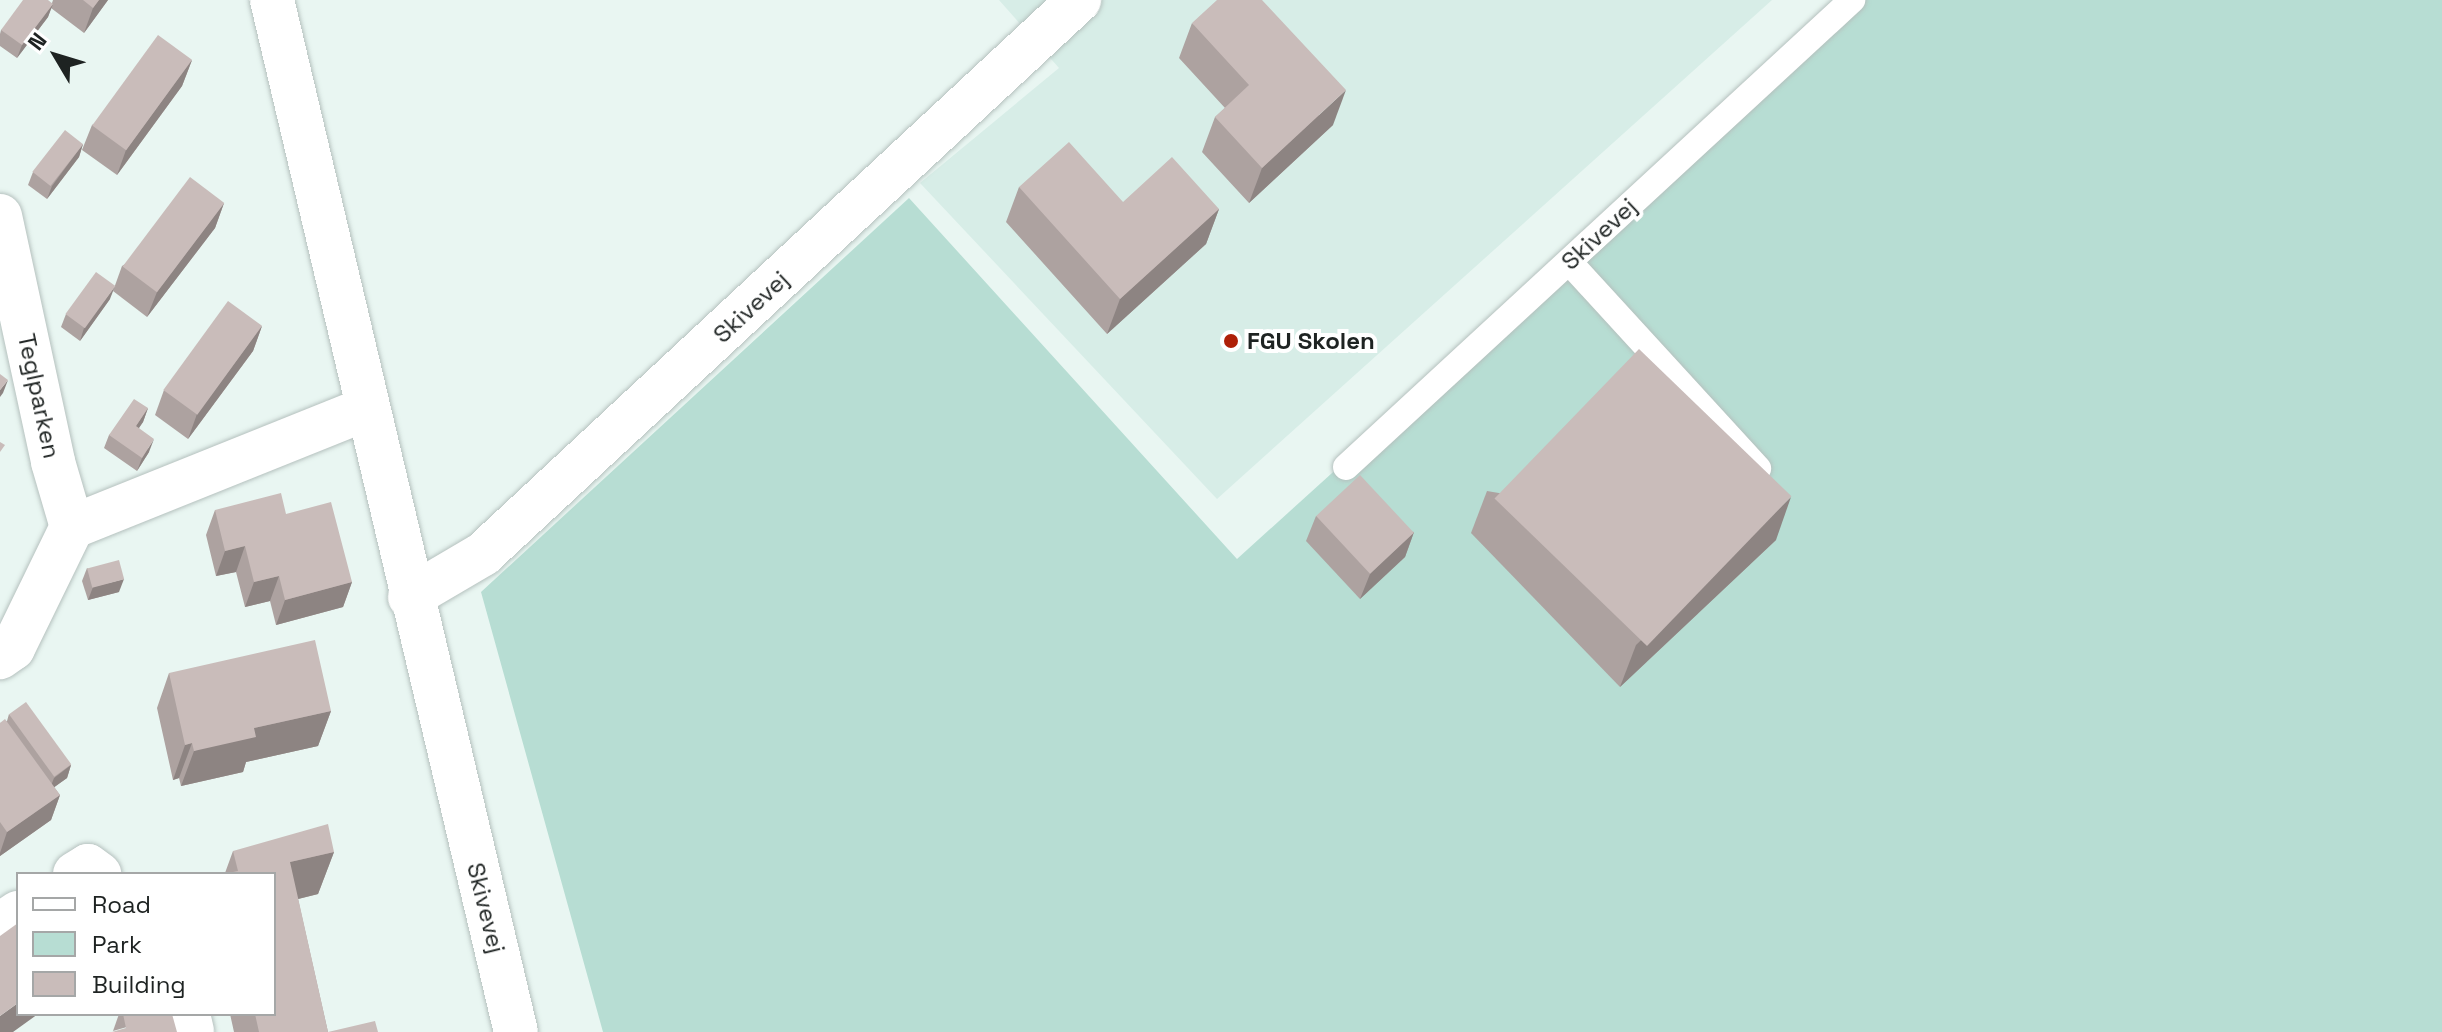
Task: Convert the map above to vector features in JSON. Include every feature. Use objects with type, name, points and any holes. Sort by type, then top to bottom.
[{"type":"street","name":"Skivevej","points":[[272,0],[410,597],[516,1032]]},
{"type":"street","name":"Skivevej","points":[[410,597],[483,554],[1079,0]]},
{"type":"street","name":"Teglparken","points":[[0,216],[53,462],[72,527]]},
{"type":"street","points":[[0,657],[13,648],[72,527],[366,409]]},
{"type":"street","points":[[78,872],[88,866],[96,872]]},
{"type":"lane","name":"Skivevej","points":[[1346,467],[1852,0]]},
{"type":"lane","points":[[1569,262],[1761,470]]},
{"type":"shaded area","name":"FGU Skolen","points":[[999,0],[1772,0],[1217,499],[920,183],[1059,68]]},
{"type":"green space","points":[[1855,0],[2442,0],[2442,1032],[603,1032],[481,592],[909,198],[1237,559]]},
{"type":"building","points":[[23,0],[48,0],[53,4],[22,45],[1,30]]},
{"type":"building","points":[[83,0],[99,0],[93,8]]},
{"type":"building","points":[[1217,0],[1262,0],[1346,90],[1262,168],[1215,117],[1249,85],[1192,23]]},
{"type":"building","points":[[158,35],[192,60],[126,150],[92,126]]},
{"type":"building","points":[[65,130],[83,144],[50,186],[32,172]]},
{"type":"building","points":[[1069,142],[1123,202],[1172,157],[1219,209],[1120,299],[1019,187]]},
{"type":"building","points":[[190,177],[224,203],[157,292],[123,266]]},
{"type":"building","points":[[96,272],[115,286],[85,328],[65,314]]},
{"type":"building","points":[[228,301],[262,326],[197,415],[163,390]]},
{"type":"building","points":[[1639,349],[1792,496],[1647,646],[1495,499]]},
{"type":"building","points":[[0,374],[8,380],[0,390]]},
{"type":"building","points":[[134,399],[148,408],[136,426],[154,439],[142,458],[109,435]]},
{"type":"building","points":[[1360,475],[1414,533],[1370,574],[1316,516]]},
{"type":"building","points":[[281,493],[286,514],[331,502],[352,582],[285,600],[279,576],[254,582],[245,546],[225,551],[215,510]]},
{"type":"building","points":[[119,560],[124,579],[92,588],[87,569]]},
{"type":"building","points":[[315,640],[331,711],[254,728],[256,737],[194,751],[192,743],[185,745],[169,673]]},
{"type":"building","points":[[26,702],[71,764],[54,777],[9,714]]},
{"type":"building","points":[[5,719],[60,795],[7,832],[0,822],[0,723]]},
{"type":"building","points":[[328,824],[334,852],[290,862],[328,1032],[259,1032],[255,1016],[276,1016],[276,872],[233,872],[238,871],[233,851]]},
{"type":"building","points":[[16,924],[16,1004],[0,1016],[0,936]]},
{"type":"building","points":[[123,1016],[173,1016],[177,1032],[112,1032],[126,1028]]},
{"type":"building","points":[[375,1021],[378,1032],[328,1032]]},
{"type":"place","name":"FGU Skolen","points":[[1231,341]]}]
